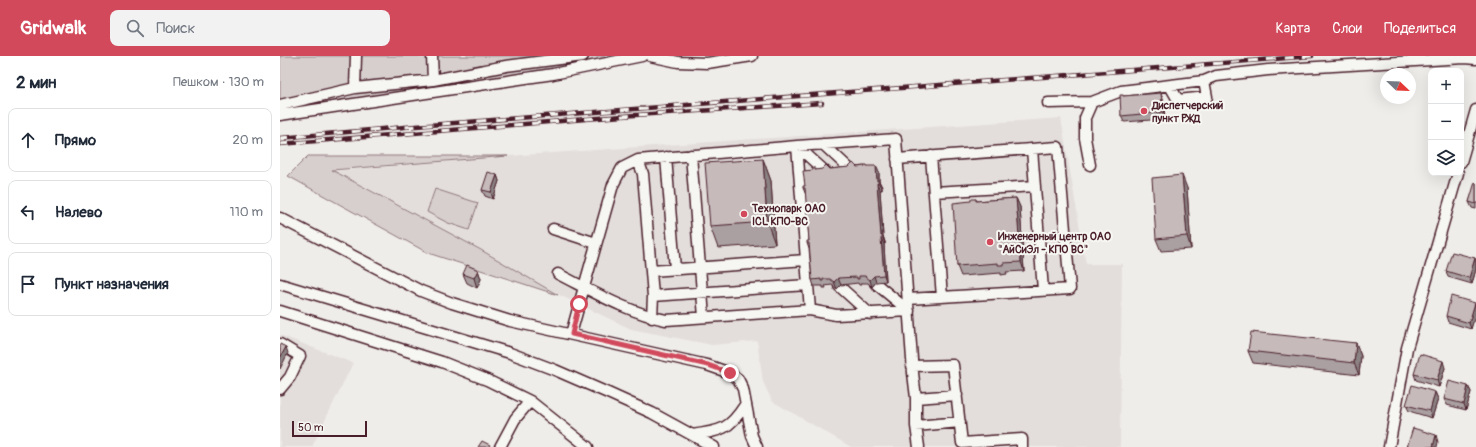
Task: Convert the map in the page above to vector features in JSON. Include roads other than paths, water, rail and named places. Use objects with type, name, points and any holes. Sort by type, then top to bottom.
[{"type":"street","points":[[356,56],[356,88]]},
{"type":"street","points":[[432,56],[433,80]]},
{"type":"street","points":[[280,105],[356,88],[433,80],[507,61],[583,56]]},
{"type":"street","points":[[280,115],[553,74],[642,56]]},
{"type":"street","points":[[650,56],[678,62],[707,63],[752,56]]},
{"type":"street","points":[[1048,103],[1092,102],[1121,91],[1170,86],[1204,81],[1216,76],[1268,70],[1464,58],[1476,59]]},
{"type":"street","points":[[1170,86],[1178,100],[1207,97],[1204,81]]},
{"type":"street","points":[[1090,165],[1085,138],[1085,118],[1092,102]]},
{"type":"street","points":[[1464,152],[1476,110]]},
{"type":"street","points":[[572,334],[613,184],[622,168],[628,164],[638,160],[666,157],[896,139],[912,366],[916,398],[916,426],[920,447]]},
{"type":"street","points":[[823,144],[853,172]]},
{"type":"street","points":[[797,146],[827,174]]},
{"type":"street","points":[[797,146],[810,310]]},
{"type":"street","points":[[898,159],[1058,148],[1070,281],[1070,289],[908,299]]},
{"type":"street","points":[[1032,149],[1043,290]]},
{"type":"street","points":[[691,156],[704,317]]},
{"type":"street","points":[[931,156],[942,297]]},
{"type":"street","points":[[666,157],[675,269]]},
{"type":"street","points":[[638,160],[643,174],[653,296],[652,318]]},
{"type":"street","points":[[1389,447],[1407,348],[1457,176]]},
{"type":"street","points":[[934,192],[1035,186]]},
{"type":"street","points":[[280,218],[421,291],[452,303],[510,321],[708,365],[730,373],[738,379],[743,389],[752,436],[757,447]]},
{"type":"street","points":[[553,229],[596,243]]},
{"type":"street","points":[[651,271],[806,260]]},
{"type":"street","points":[[558,274],[638,313],[652,318],[666,320],[810,310],[836,315],[909,311]]},
{"type":"street","points":[[875,283],[909,311]]},
{"type":"street","points":[[280,284],[510,353],[608,393],[652,413],[714,447]]},
{"type":"street","points":[[653,296],[807,285]]},
{"type":"street","points":[[839,286],[870,314]]},
{"type":"street","points":[[280,311],[442,362],[487,380],[530,401],[588,447]]},
{"type":"street","points":[[280,344],[300,356],[290,377],[280,389]]},
{"type":"street","points":[[912,366],[954,365],[963,445],[1002,444],[1022,439],[1022,447]]},
{"type":"street","points":[[916,398],[957,395]]},
{"type":"street","points":[[500,447],[515,419],[530,401]]},
{"type":"street","points":[[692,435],[709,433],[726,427],[735,420],[745,405]]},
{"type":"street","points":[[916,426],[960,422]]},
{"type":"street","points":[[692,435],[698,447]]},
{"type":"railway","points":[[280,138],[1312,56]]},
{"type":"railway","points":[[280,144],[635,115],[822,103]]},
{"type":"place","name":"Диспетчерский пункт РЖД","points":[[1144,111]]},
{"type":"place","name":"Технопарк OAO ICL КПО-ВС","points":[[744,214]]},
{"type":"place","name":"Инженерный центр ОАО \"АйСиЭл - КПО ВС\"","points":[[990,242]]}]
